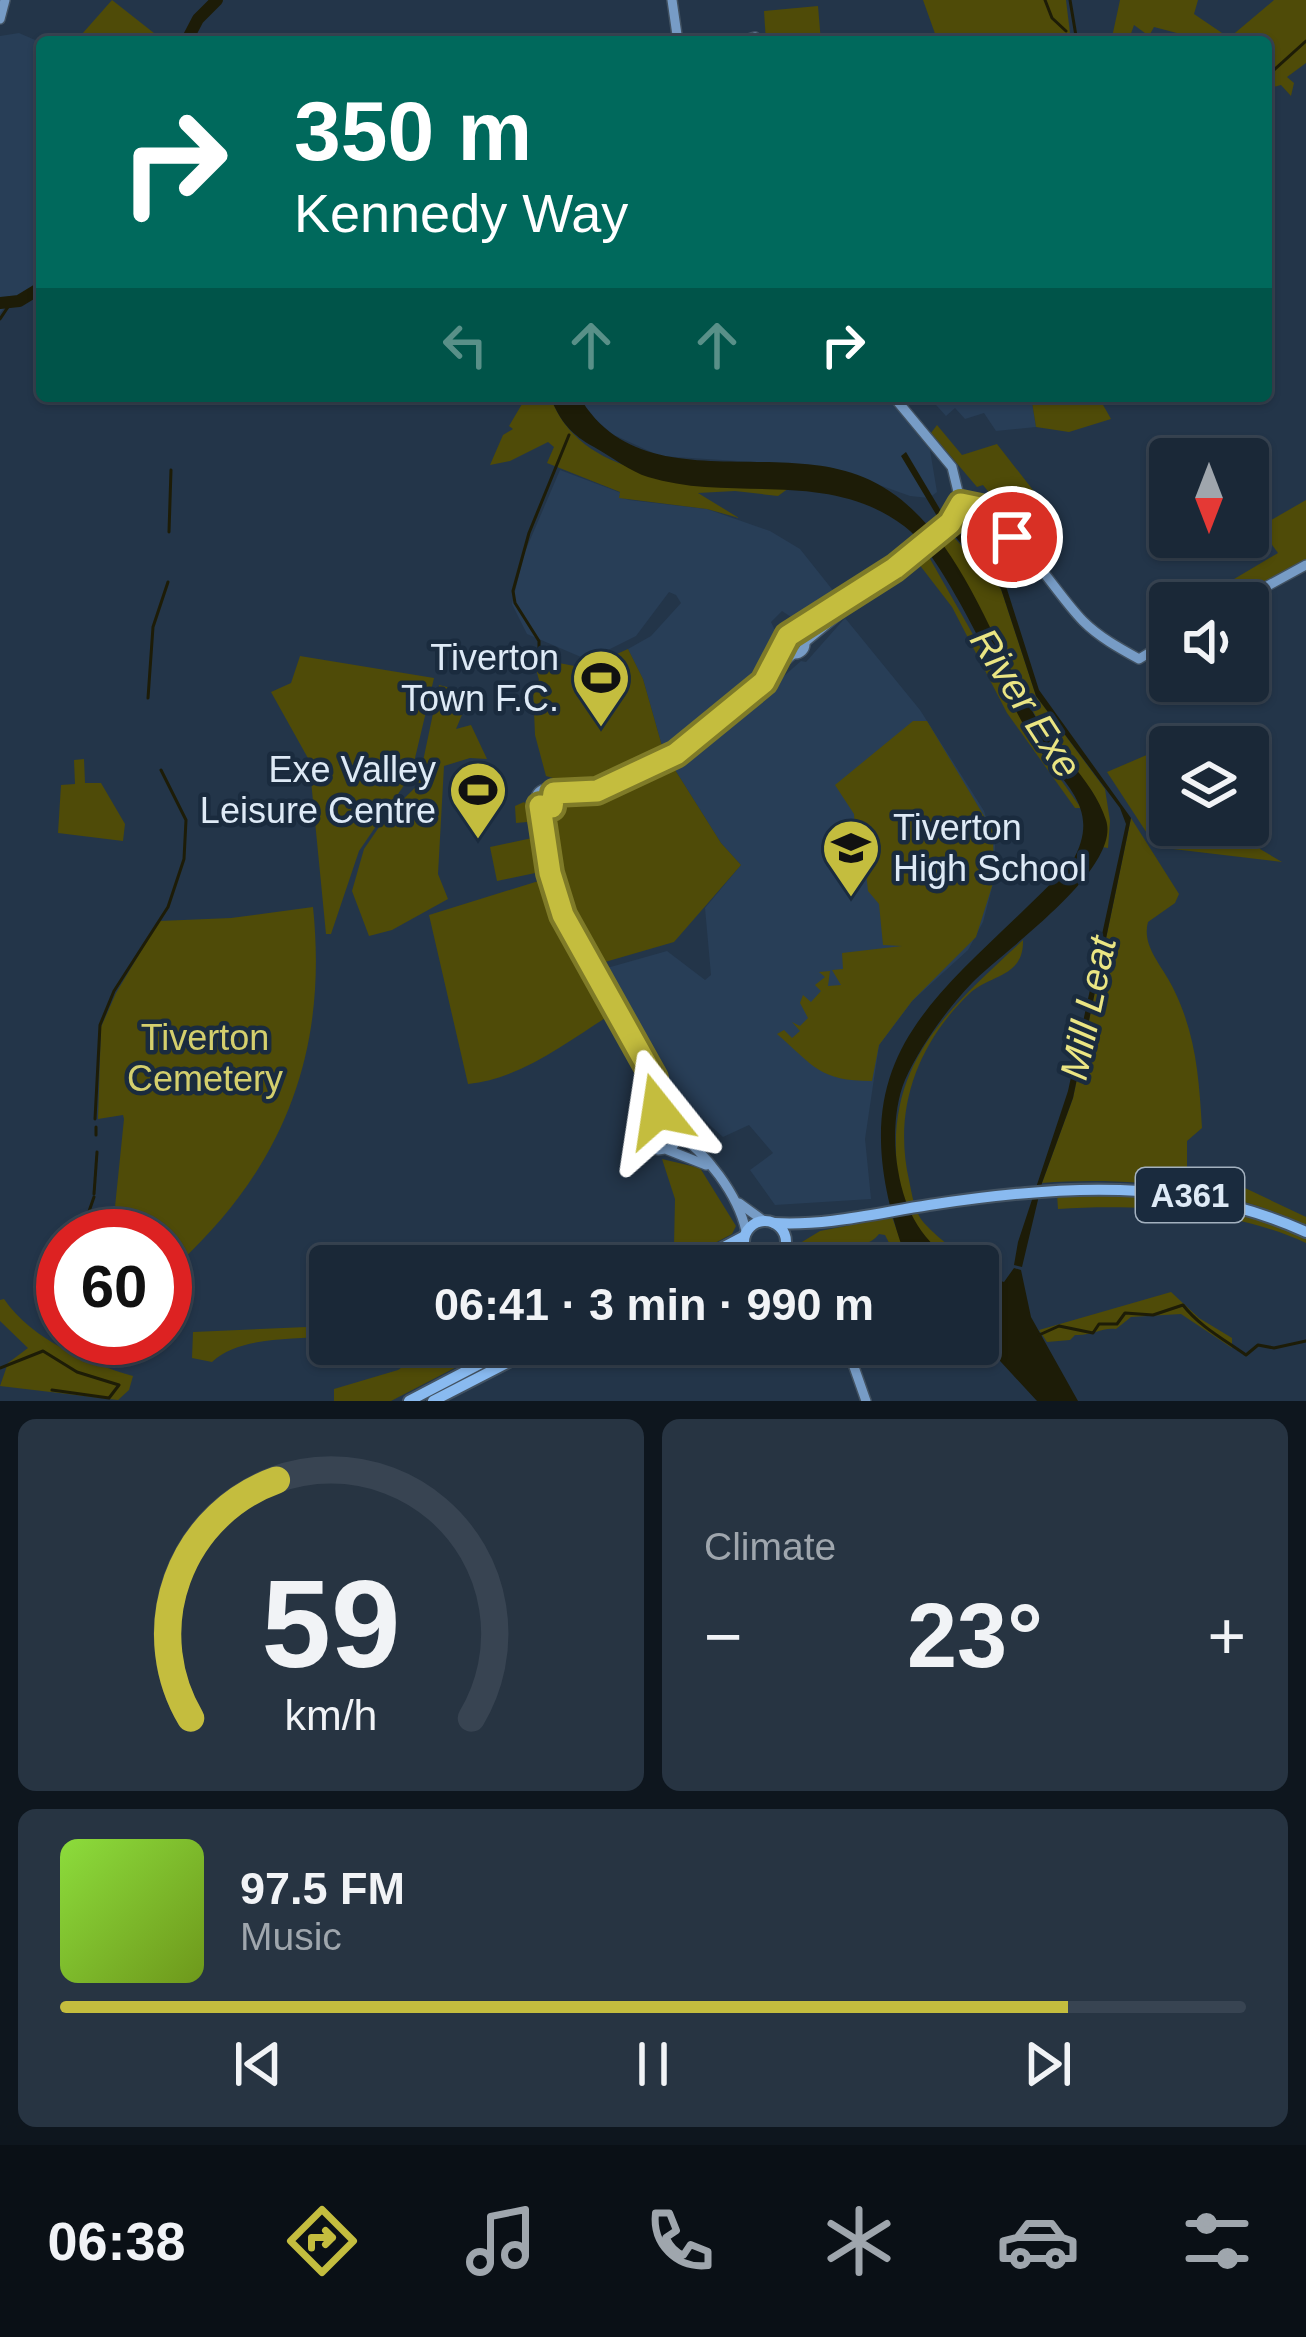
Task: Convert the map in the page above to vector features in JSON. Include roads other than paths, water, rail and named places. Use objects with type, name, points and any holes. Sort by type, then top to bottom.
[{"type":"highway","name":"A361","points":[[769,1222],[816,1225],[1069,1188],[1176,1192],[1244,1208],[1306,1232]]},
{"type":"highway","points":[[725,1245],[769,1222],[783,1232],[785,1245]]},
{"type":"highway","name":"A361","points":[[789,1245],[816,1225]]},
{"type":"highway","points":[[745,1234],[746,1245]]},
{"type":"highway","points":[[410,1401],[478,1365]]},
{"type":"highway","points":[[434,1401],[503,1365]]},
{"type":"main road","points":[[672,0],[677,36]]},
{"type":"main road","points":[[0,19],[2,4]]},
{"type":"main road","points":[[668,1150],[676,1142],[662,1092],[563,915],[542,830],[549,803],[587,794],[676,754],[769,676],[789,650],[788,636],[801,638],[950,523],[961,504],[952,466],[898,402]]},
{"type":"main road","points":[[961,504],[991,513],[1084,622],[1138,659],[1149,652]]},
{"type":"main road","points":[[1269,585],[1306,565]]},
{"type":"main road","points":[[789,650],[802,651],[801,638]]},
{"type":"main road","points":[[654,1078],[658,1102],[652,1145],[711,1168]]},
{"type":"main road","points":[[652,1131],[671,1128]]},
{"type":"main road","points":[[671,1128],[711,1168],[734,1200],[745,1234]]},
{"type":"main road","points":[[734,1200],[769,1222]]},
{"type":"main road","points":[[853,1365],[866,1401]]},
{"type":"water","name":"River Exe","points":[[553,402],[584,402],[604,427],[635,447],[671,457],[827,467],[863,477],[895,495],[945,548],[1035,716],[1100,806],[1106,840],[1096,862],[1056,908],[962,994],[926,1042],[901,1090],[895,1148],[898,1170],[905,1200],[933,1245],[902,1245],[885,1183],[881,1124],[891,1074],[912,1031],[943,991],[1072,862],[1081,842],[1081,809],[1030,736],[937,564],[904,526],[874,508],[843,498],[680,484],[642,475],[573,432]]},
{"type":"water","name":"Mill Leat","points":[[906,452],[944,516],[1005,583],[1039,690],[1131,818],[1073,1098],[1042,1183],[1022,1267],[1014,1265],[1018,1242],[1068,1091],[1126,824],[1120,808],[1036,696],[1001,589],[937,516],[901,456]]},
{"type":"water","points":[[1014,1268],[1021,1270],[1031,1317],[1078,1401],[1037,1401],[999,1360],[999,1281],[1004,1282]]},
{"type":"waterway","points":[[189,36],[217,0]]},
{"type":"waterway","points":[[1045,0],[1052,18],[1066,31]]},
{"type":"waterway","points":[[1070,0],[1076,36]]},
{"type":"waterway","points":[[1272,72],[1306,41]]},
{"type":"waterway","points":[[0,303],[19,301],[36,291]]},
{"type":"waterway","points":[[0,319],[10,304]]},
{"type":"waterway","points":[[539,651],[539,641],[515,603],[513,591],[529,533],[569,435]]},
{"type":"waterway","points":[[169,532],[171,470]]},
{"type":"waterway","points":[[148,698],[153,627],[168,582]]},
{"type":"waterway","points":[[95,1119],[100,1025],[114,991],[168,907],[184,859],[186,820],[161,770]]},
{"type":"waterway","points":[[96,1127],[96,1135]]},
{"type":"waterway","points":[[94,1194],[97,1152]]},
{"type":"waterway","points":[[90,1209],[94,1197]]},
{"type":"waterway","points":[[1039,1335],[1059,1326],[1093,1333],[1099,1324],[1117,1324],[1125,1313],[1153,1315],[1183,1305],[1246,1355],[1258,1345],[1274,1348],[1306,1341]]},
{"type":"waterway","points":[[0,1368],[43,1351],[77,1372],[119,1385],[109,1398],[52,1390]]},
{"type":"place","name":"Tiverton Town F.C.","points":[[601,729]]},
{"type":"place","name":"Exe Valley Leisure Centre","points":[[478,841]]},
{"type":"place","name":"Tiverton High School","points":[[851,899]]},
{"type":"park label","name":"Tiverton Cemetery","points":[[205,1058]]}]
